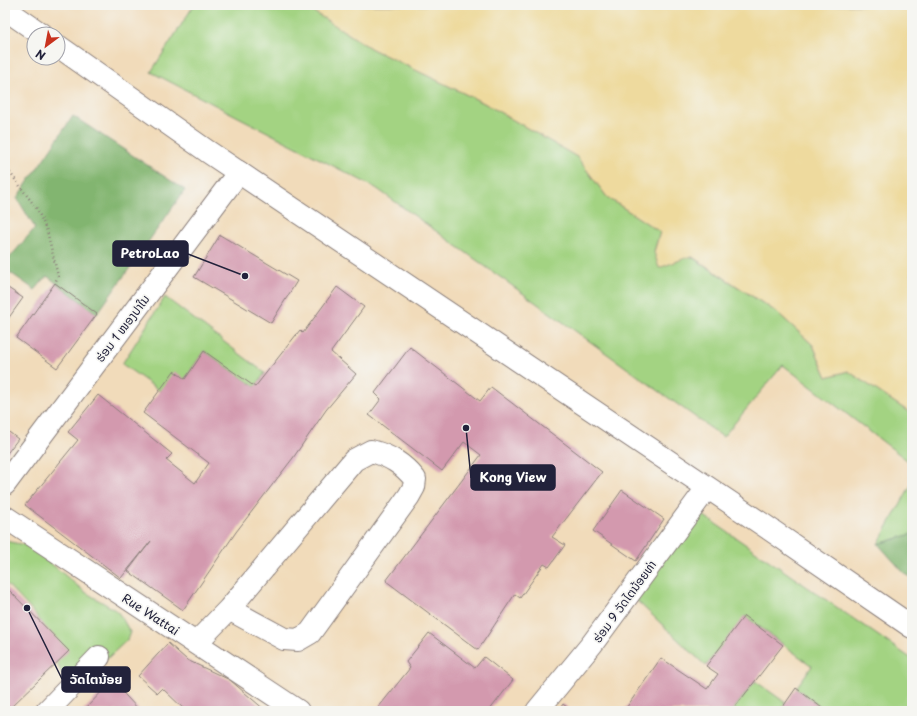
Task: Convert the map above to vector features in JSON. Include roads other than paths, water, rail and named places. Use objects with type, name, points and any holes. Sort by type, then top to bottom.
[{"type":"street","points":[[5,8],[30,26]]},
{"type":"street","points":[[66,52],[239,172],[912,627]]},
{"type":"street","name":"ຮ່ອມ 1 ໜອງປາໃນ","points":[[5,484],[239,172]]},
{"type":"street","points":[[196,643],[229,609],[354,460],[371,451],[386,455],[407,469],[415,479],[414,487],[409,496],[310,633],[298,640],[284,639],[229,609]]},
{"type":"street","name":"ຮ່ອມ 9 ວັດໄຕນ້ອຍທ່າ","points":[[537,711],[592,644],[707,488]]},
{"type":"street","name":"Rue Wattai","points":[[5,518],[298,711]]},
{"type":"street","points":[[47,711],[99,657]]},
{"type":"place","name":"PetroLao","points":[[245,276]]},
{"type":"place","name":"Kong View","points":[[466,428]]},
{"type":"place","name":"ວັດໄຕນ້ອຍ","points":[[27,608]]}]
